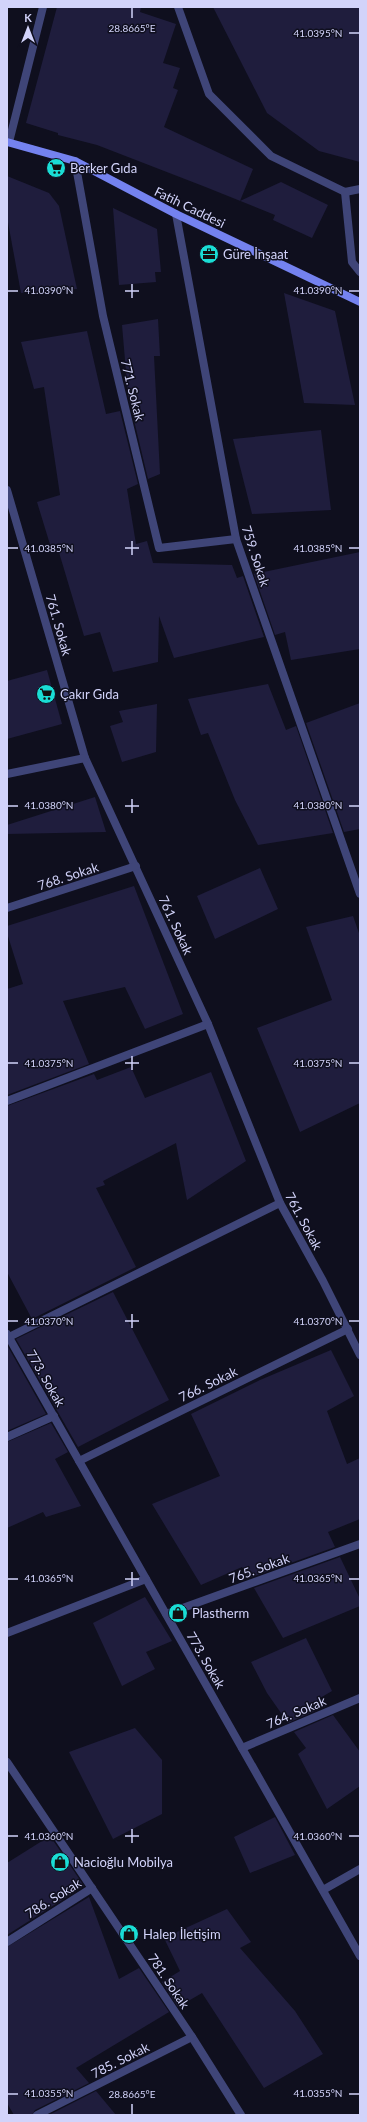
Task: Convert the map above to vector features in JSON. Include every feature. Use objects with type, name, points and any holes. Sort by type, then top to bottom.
[{"type":"main road","name":"Fatih Caddesi","points":[[8,142],[75,161],[176,214],[360,302]]},
{"type":"street","points":[[8,142],[43,7]]},
{"type":"street","points":[[178,7],[208,94],[271,156],[346,192],[360,189]]},
{"type":"street","name":"771. Sokak","points":[[75,161],[103,316],[159,548],[236,538]]},
{"type":"street","points":[[346,192],[352,262],[360,272]]},
{"type":"street","name":"759. Sokak","points":[[176,214],[236,538],[360,894]]},
{"type":"street","name":"761. Sokak","points":[[7,490],[85,758],[208,1024],[280,1203],[348,1329],[360,1355]]},
{"type":"street","points":[[7,774],[85,758]]},
{"type":"street","name":"768. Sokak","points":[[7,908],[136,866]]},
{"type":"street","points":[[7,1100],[208,1024]]},
{"type":"street","points":[[8,1335],[280,1203]]},
{"type":"street","name":"766. Sokak","points":[[79,1461],[348,1329]]},
{"type":"street","name":"773. Sokak","points":[[8,1335],[360,1956]]},
{"type":"street","points":[[7,1437],[54,1416]]},
{"type":"street","name":"765. Sokak","points":[[166,1614],[360,1544]]},
{"type":"street","points":[[7,1633],[146,1579]]},
{"type":"street","name":"764. Sokak","points":[[242,1748],[360,1698]]},
{"type":"street","name":"781. Sokak","points":[[7,1762],[192,2037],[241,2115]]},
{"type":"street","points":[[323,1890],[360,1869]]},
{"type":"street","name":"786. Sokak","points":[[7,1942],[92,1888]]},
{"type":"street","name":"785. Sokak","points":[[37,2115],[192,2037]]},
{"type":"building","points":[[57,7],[141,7],[140,12],[176,24],[163,63],[180,68],[173,88],[178,90],[164,127],[253,169],[240,201],[97,145],[58,135],[58,133],[26,123]]},
{"type":"building","points":[[213,7],[360,7],[360,162],[319,151],[267,113]]},
{"type":"building","points":[[7,176],[49,193],[59,206],[77,289],[21,293],[7,217]]},
{"type":"building","points":[[281,182],[328,205],[312,238],[273,220],[275,215],[240,201]]},
{"type":"building","points":[[113,208],[157,229],[161,272],[155,272],[156,282],[119,285]]},
{"type":"building","points":[[284,293],[335,311],[355,405],[304,403]]},
{"type":"building","points":[[158,319],[160,356],[154,356],[160,474],[148,479],[128,395],[122,325]]},
{"type":"building","points":[[87,331],[106,414],[120,411],[138,484],[127,489],[136,544],[147,541],[153,563],[232,565],[237,578],[243,576],[264,637],[174,658],[159,616],[158,662],[113,672],[100,632],[84,636],[58,549],[52,551],[37,502],[60,495],[44,387],[34,389],[21,342]]},
{"type":"building","points":[[321,430],[331,510],[252,514],[233,439]]},
{"type":"building","points":[[360,552],[360,649],[291,660],[285,632],[275,635],[254,574]]},
{"type":"building","points":[[47,670],[62,724],[7,739],[7,681]]},
{"type":"building","points":[[268,684],[286,730],[296,726],[333,833],[258,845],[235,800],[208,733],[201,735],[188,699]]},
{"type":"building","points":[[360,703],[360,829],[344,832],[306,723]]},
{"type":"building","points":[[157,704],[156,752],[122,762],[110,726],[123,722],[119,711]]},
{"type":"building","points":[[95,797],[106,832],[7,834],[7,825]]},
{"type":"building","points":[[260,868],[278,909],[215,939],[197,896]]},
{"type":"building","points":[[134,886],[183,1014],[145,1029],[125,987],[63,1001],[89,1064],[7,1095],[7,989],[23,984],[7,933],[7,926]]},
{"type":"building","points":[[353,916],[360,936],[360,1103],[300,1132],[257,1028],[332,1000],[306,927]]},
{"type":"building","points":[[131,1067],[145,1098],[211,1072],[246,1161],[187,1200],[176,1143],[103,1181],[105,1185],[96,1188],[136,1267],[32,1319],[7,1272],[7,1106],[94,1074],[97,1080]]},
{"type":"building","points":[[113,1292],[169,1400],[78,1447],[16,1339]]},
{"type":"building","points":[[7,1345],[46,1414],[7,1431]]},
{"type":"building","points":[[331,1350],[354,1396],[327,1411],[347,1464],[360,1458],[360,1519],[328,1532],[335,1547],[249,1578],[242,1567],[201,1585],[152,1504],[220,1476],[191,1414],[260,1380]]},
{"type":"building","points":[[51,1423],[68,1452],[55,1459],[81,1506],[46,1517],[43,1512],[7,1528],[7,1442]]},
{"type":"building","points":[[340,1557],[360,1599],[360,1606],[283,1638],[254,1588]]},
{"type":"building","points":[[145,1597],[172,1641],[146,1652],[155,1669],[122,1686],[93,1623]]},
{"type":"building","points":[[306,1638],[332,1691],[320,1698],[326,1706],[288,1723],[267,1693],[251,1662]]},
{"type":"building","points":[[333,1715],[360,1752],[360,1786],[327,1809],[298,1754],[306,1748],[294,1732]]},
{"type":"building","points":[[135,1728],[162,1760],[162,1814],[113,1839],[69,1752]]},
{"type":"building","points":[[275,1817],[295,1855],[250,1873],[234,1837]]},
{"type":"building","points":[[50,1836],[84,1886],[7,1935],[7,1863]]},
{"type":"building","points":[[89,1897],[119,1979],[139,1968],[169,2012],[76,2068],[89,2083],[35,2110],[32,2115],[14,2115],[7,2103],[7,1947]]},
{"type":"building","points":[[227,1909],[251,1942],[240,1948],[295,2011],[323,2054],[264,2088],[202,1993],[178,2007],[162,1982],[180,1971],[164,1938]]},
{"type":"building","points":[[96,2091],[116,2115],[49,2115]]},
{"type":"place","name":"Berker Gıda","points":[[56,168]]},
{"type":"place","name":"Güre İnşaat","points":[[209,254]]},
{"type":"place","name":"Çakır Gıda","points":[[46,694]]},
{"type":"place","name":"Plastherm","points":[[178,1613]]},
{"type":"place","name":"Nacioğlu Mobilya","points":[[60,1862]]},
{"type":"place","name":"Halep İletişim","points":[[129,1934]]}]
